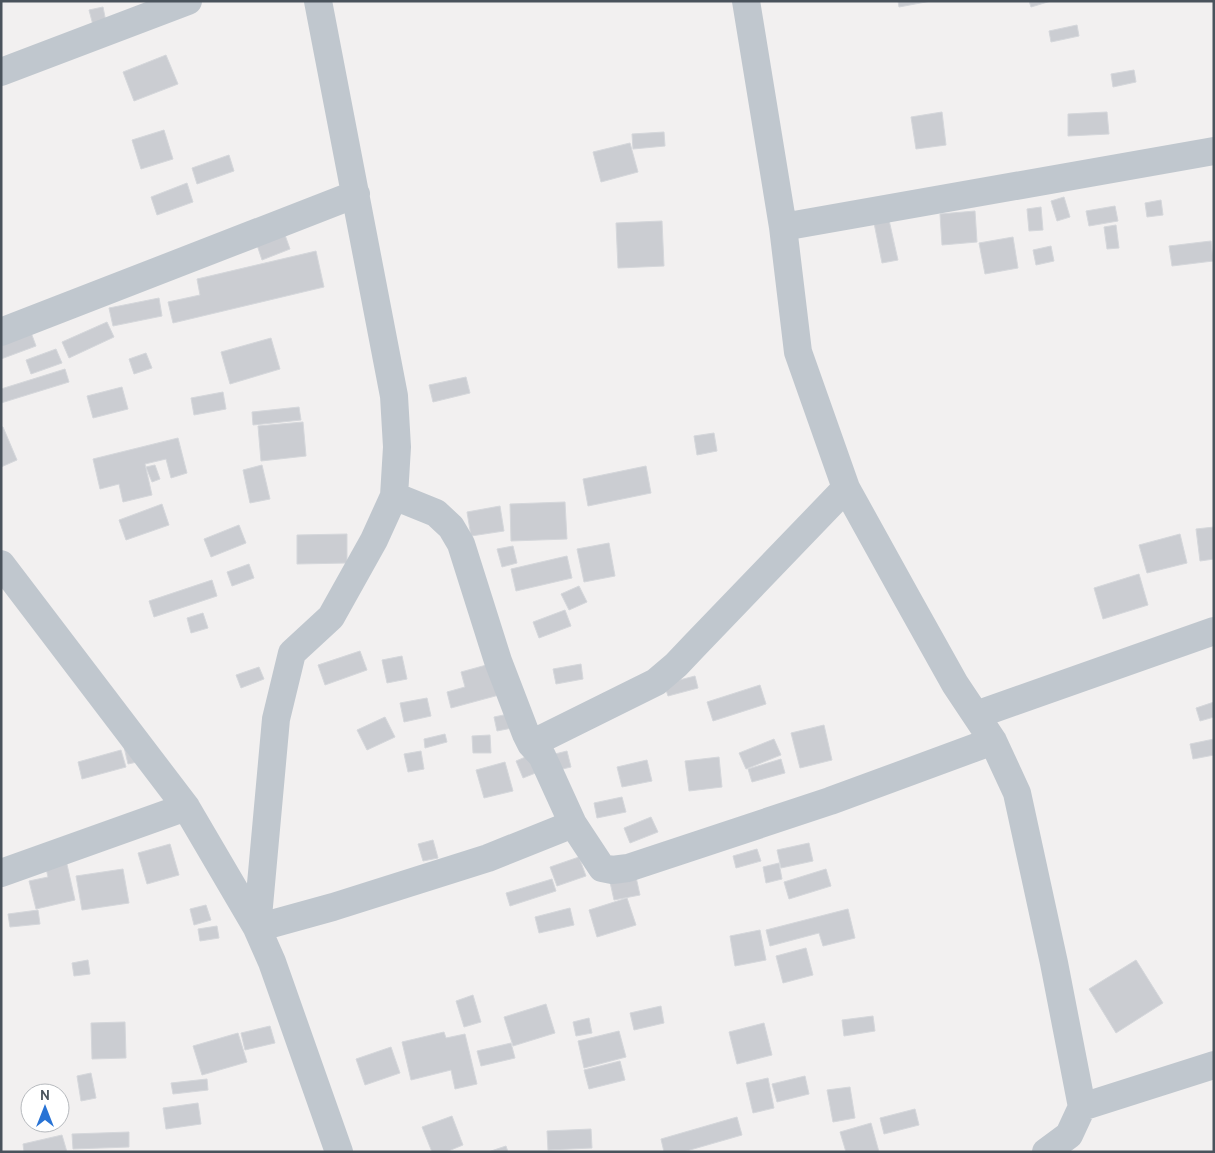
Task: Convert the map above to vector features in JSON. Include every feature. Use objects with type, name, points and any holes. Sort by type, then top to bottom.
[{"type":"street","points":[[1,72],[188,1]]},
{"type":"street","points":[[256,928],[276,719],[292,653],[332,616],[374,540],[394,496],[397,447],[394,396],[318,1]]},
{"type":"street","points":[[746,1],[783,227],[798,352],[846,488],[950,675],[993,741],[1017,793],[1054,962],[1082,1107],[1069,1135],[1047,1151]]},
{"type":"street","points":[[783,227],[1214,152]]},
{"type":"street","points":[[1,332],[356,194]]},
{"type":"street","points":[[531,744],[656,682],[676,665],[846,488]]},
{"type":"street","points":[[394,496],[436,513],[451,527],[461,544],[498,661],[531,744],[542,756],[573,824],[602,868],[612,870],[628,868],[830,801],[993,741]]},
{"type":"street","points":[[1,564],[186,806],[256,928],[272,962],[339,1152]]},
{"type":"street","points":[[976,715],[1214,631]]},
{"type":"street","points":[[1,873],[186,806]]},
{"type":"street","points":[[256,928],[333,907],[488,858],[573,824]]},
{"type":"street","points":[[1082,1107],[1214,1065]]},
{"type":"building","points":[[898,1],[931,1],[899,7]]},
{"type":"building","points":[[1029,1],[1051,1],[1031,7]]},
{"type":"building","points":[[103,7],[106,22],[93,25],[89,10]]},
{"type":"building","points":[[1077,25],[1079,36],[1051,42],[1049,31]]},
{"type":"building","points":[[166,55],[178,84],[134,101],[123,72]]},
{"type":"building","points":[[1134,70],[1136,82],[1113,87],[1111,74]]},
{"type":"building","points":[[942,112],[946,145],[916,149],[911,117]]},
{"type":"building","points":[[1107,112],[1109,134],[1068,136],[1068,114]]},
{"type":"building","points":[[164,130],[173,159],[141,169],[132,140]]},
{"type":"building","points":[[664,132],[665,146],[633,149],[632,134]]},
{"type":"building","points":[[630,143],[638,172],[601,182],[593,152]]},
{"type":"building","points":[[229,155],[234,171],[197,184],[192,168]]},
{"type":"building","points":[[187,183],[193,202],[157,215],[151,197]]},
{"type":"building","points":[[1064,197],[1070,217],[1057,221],[1051,201]]},
{"type":"building","points":[[1161,200],[1163,215],[1147,217],[1145,203]]},
{"type":"building","points":[[1115,206],[1118,221],[1089,226],[1086,211]]},
{"type":"building","points":[[1041,207],[1043,230],[1029,231],[1027,209]]},
{"type":"building","points":[[975,211],[977,242],[942,245],[940,214]]},
{"type":"building","points":[[889,220],[898,260],[882,263],[874,223]]},
{"type":"building","points":[[662,221],[664,266],[618,268],[616,223]]},
{"type":"building","points":[[1116,225],[1119,248],[1107,249],[1104,227]]},
{"type":"building","points":[[285,235],[290,249],[262,260],[257,245]]},
{"type":"building","points":[[1013,237],[1018,268],[985,274],[979,243]]},
{"type":"building","points":[[1211,241],[1213,261],[1172,266],[1169,246]]},
{"type":"building","points":[[1051,246],[1054,261],[1036,265],[1033,250]]},
{"type":"building","points":[[316,251],[324,287],[173,323],[168,302],[200,295],[197,279]]},
{"type":"building","points":[[159,298],[162,316],[113,326],[109,308]]},
{"type":"building","points":[[107,322],[114,337],[69,358],[62,342]]},
{"type":"building","points":[[29,327],[36,346],[1,359],[1,338]]},
{"type":"building","points":[[271,338],[280,369],[230,384],[221,352]]},
{"type":"building","points":[[56,349],[62,363],[31,374],[26,360]]},
{"type":"building","points":[[146,353],[152,368],[134,374],[129,359]]},
{"type":"building","points":[[65,369],[69,382],[1,403],[1,389]]},
{"type":"building","points":[[466,377],[470,393],[433,402],[429,385]]},
{"type":"building","points":[[122,387],[128,409],[93,418],[87,396]]},
{"type":"building","points":[[223,392],[226,409],[194,415],[191,398]]},
{"type":"building","points":[[299,407],[301,420],[253,425],[252,412]]},
{"type":"building","points":[[303,422],[306,456],[261,461],[258,426]]},
{"type":"building","points":[[1,427],[3,427],[17,460],[1,467]]},
{"type":"building","points":[[714,433],[717,451],[697,455],[694,436]]},
{"type":"building","points":[[178,438],[187,473],[171,478],[166,459],[145,464],[152,495],[123,502],[119,484],[100,489],[93,459]]},
{"type":"building","points":[[155,465],[160,479],[152,482],[146,467]]},
{"type":"building","points":[[262,465],[270,499],[250,503],[243,470]]},
{"type":"building","points":[[646,466],[651,493],[588,506],[583,479]]},
{"type":"building","points":[[565,502],[567,539],[511,541],[510,504]]},
{"type":"building","points":[[162,504],[169,525],[126,540],[119,520]]},
{"type":"building","points":[[500,506],[504,531],[471,536],[467,512]]},
{"type":"building","points":[[239,525],[246,543],[211,557],[204,539]]},
{"type":"building","points":[[1214,527],[1214,559],[1200,561],[1196,529]]},
{"type":"building","points":[[347,534],[347,563],[297,564],[297,535]]},
{"type":"building","points":[[1180,534],[1187,563],[1147,573],[1139,545]]},
{"type":"building","points":[[609,543],[615,576],[584,582],[577,549]]},
{"type":"building","points":[[513,546],[517,563],[502,567],[497,549]]},
{"type":"building","points":[[567,556],[572,578],[516,591],[511,569]]},
{"type":"building","points":[[249,564],[254,578],[232,586],[227,572]]},
{"type":"building","points":[[1139,574],[1148,605],[1103,619],[1094,588]]},
{"type":"building","points":[[212,580],[217,596],[154,617],[149,601]]},
{"type":"building","points":[[579,586],[587,602],[569,610],[561,594]]},
{"type":"building","points":[[565,610],[571,626],[539,638],[533,622]]},
{"type":"building","points":[[203,613],[208,628],[191,633],[187,618]]},
{"type":"building","points":[[360,651],[367,670],[325,685],[318,665]]},
{"type":"building","points":[[402,656],[407,679],[387,683],[382,660]]},
{"type":"building","points":[[490,664],[499,695],[451,708],[447,692],[465,687],[461,672]]},
{"type":"building","points":[[581,664],[583,679],[556,684],[553,669]]},
{"type":"building","points":[[259,667],[264,679],[241,688],[236,675]]},
{"type":"building","points":[[695,676],[698,688],[668,696],[664,684]]},
{"type":"building","points":[[760,685],[766,704],[713,721],[707,702]]},
{"type":"building","points":[[427,698],[431,716],[404,722],[400,703]]},
{"type":"building","points":[[1214,702],[1214,717],[1200,721],[1196,708]]},
{"type":"building","points":[[513,713],[517,727],[497,731],[494,717]]},
{"type":"building","points":[[385,717],[395,737],[367,750],[357,730]]},
{"type":"building","points":[[824,725],[832,760],[800,768],[791,733]]},
{"type":"building","points":[[445,734],[447,742],[425,748],[424,739]]},
{"type":"building","points":[[490,735],[491,753],[473,753],[472,736]]},
{"type":"building","points":[[774,739],[781,755],[746,769],[739,753]]},
{"type":"building","points":[[1214,739],[1214,755],[1193,759],[1190,744]]},
{"type":"building","points":[[124,747],[142,761],[128,764]]},
{"type":"building","points":[[121,750],[126,767],[82,779],[78,762]]},
{"type":"building","points":[[421,751],[424,769],[408,772],[404,754]]},
{"type":"building","points":[[567,751],[571,767],[554,771],[551,755]]},
{"type":"building","points":[[535,753],[543,770],[523,778],[516,761]]},
{"type":"building","points":[[719,757],[722,787],[689,791],[685,761]]},
{"type":"building","points":[[781,759],[785,773],[752,782],[748,769]]},
{"type":"building","points":[[647,760],[652,781],[622,787],[617,767]]},
{"type":"building","points":[[505,762],[513,791],[484,798],[476,770]]},
{"type":"building","points":[[622,797],[626,812],[597,818],[594,803]]},
{"type":"building","points":[[651,817],[658,832],[630,843],[624,828]]},
{"type":"building","points":[[433,840],[438,858],[423,861],[418,844]]},
{"type":"building","points":[[809,843],[813,861],[781,868],[777,850]]},
{"type":"building","points":[[170,844],[179,875],[147,884],[138,853]]},
{"type":"building","points":[[757,849],[761,861],[736,868],[733,856]]},
{"type":"building","points":[[579,857],[586,876],[557,886],[550,867]]},
{"type":"building","points":[[66,860],[75,900],[36,909],[29,881],[48,877],[45,864]]},
{"type":"building","points":[[779,863],[782,879],[766,883],[763,867]]},
{"type":"building","points":[[634,868],[640,895],[614,900],[608,873]]},
{"type":"building","points":[[123,869],[129,903],[82,910],[76,876]]},
{"type":"building","points":[[826,869],[831,886],[789,899],[784,882]]},
{"type":"building","points":[[552,879],[556,891],[510,906],[506,893]]},
{"type":"building","points":[[627,898],[636,925],[597,937],[589,910]]},
{"type":"building","points":[[206,905],[211,920],[194,925],[190,909]]},
{"type":"building","points":[[570,908],[574,925],[539,933],[535,917]]},
{"type":"building","points":[[848,909],[855,938],[823,946],[819,933],[770,946],[766,930]]},
{"type":"building","points":[[38,910],[40,924],[10,927],[8,914]]},
{"type":"building","points":[[217,926],[219,938],[200,941],[198,929]]},
{"type":"building","points":[[760,930],[766,960],[735,966],[730,936]]},
{"type":"building","points":[[806,948],[813,975],[783,983],[776,956]]},
{"type":"building","points":[[88,960],[90,974],[74,976],[72,963]]},
{"type":"building","points":[[1136,960],[1163,1003],[1116,1033],[1089,989]]},
{"type":"building","points":[[473,995],[481,1022],[464,1027],[456,1001]]},
{"type":"building","points":[[546,1004],[555,1033],[513,1046],[504,1017]]},
{"type":"building","points":[[661,1006],[664,1023],[634,1030],[630,1013]]},
{"type":"building","points":[[873,1016],[875,1031],[844,1036],[842,1020]]},
{"type":"building","points":[[589,1018],[592,1033],[576,1036],[573,1022]]},
{"type":"building","points":[[125,1022],[126,1058],[92,1059],[91,1023]]},
{"type":"building","points":[[764,1023],[772,1055],[737,1064],[729,1032]]},
{"type":"building","points":[[270,1026],[275,1043],[245,1050],[241,1033]]},
{"type":"building","points":[[619,1031],[626,1057],[584,1068],[578,1041]]},
{"type":"building","points":[[444,1032],[446,1038],[465,1034],[477,1084],[455,1089],[451,1070],[411,1080],[402,1042]]},
{"type":"building","points":[[238,1033],[247,1062],[202,1075],[193,1046]]},
{"type":"building","points":[[511,1043],[515,1058],[481,1066],[477,1051]]},
{"type":"building","points":[[391,1047],[400,1073],[365,1085],[356,1059]]},
{"type":"building","points":[[620,1061],[625,1080],[589,1089],[584,1070]]},
{"type":"building","points":[[91,1073],[96,1098],[81,1101],[77,1076]]},
{"type":"building","points":[[805,1076],[809,1094],[777,1102],[772,1084]]},
{"type":"building","points":[[768,1078],[774,1108],[753,1113],[746,1083]]},
{"type":"building","points":[[207,1079],[208,1090],[173,1094],[171,1083]]},
{"type":"building","points":[[850,1087],[855,1118],[833,1122],[827,1090]]},
{"type":"building","points":[[198,1103],[201,1124],[166,1129],[163,1108]]},
{"type":"building","points":[[915,1109],[919,1125],[884,1134],[880,1118]]},
{"type":"building","points":[[452,1116],[463,1145],[446,1152],[432,1152],[422,1127]]},
{"type":"building","points":[[737,1117],[742,1135],[683,1152],[664,1152],[661,1139]]},
{"type":"building","points":[[871,1123],[879,1152],[846,1152],[840,1132]]},
{"type":"building","points":[[591,1129],[592,1148],[548,1150],[547,1131]]},
{"type":"building","points":[[129,1132],[129,1147],[73,1149],[72,1134]]},
{"type":"building","points":[[62,1135],[67,1152],[24,1152],[23,1144]]},
{"type":"building","points":[[506,1146],[508,1152],[488,1152]]}]
